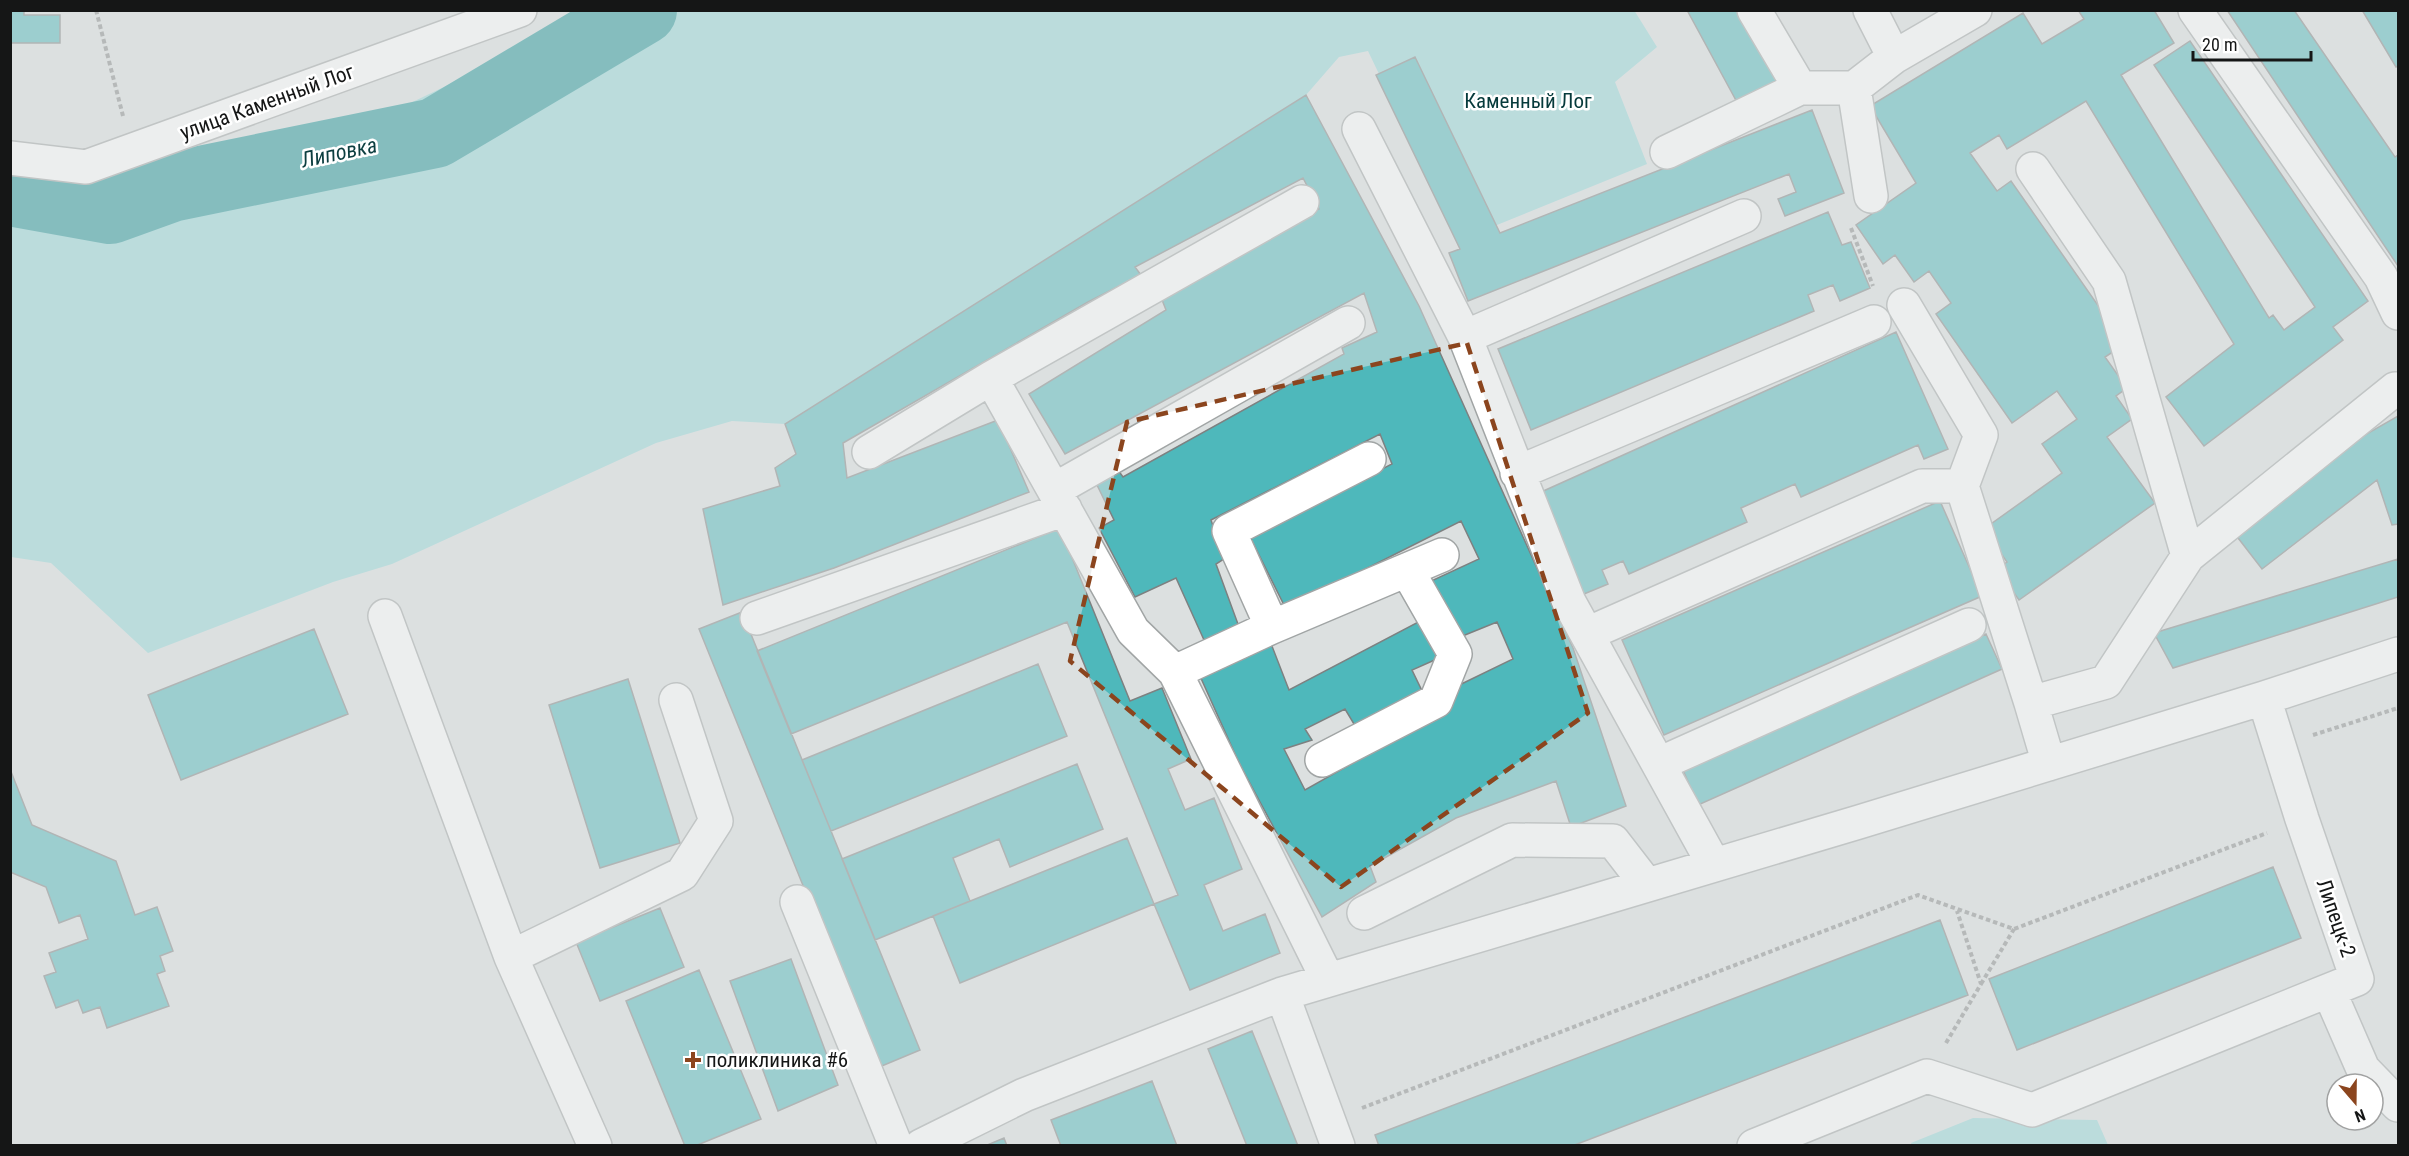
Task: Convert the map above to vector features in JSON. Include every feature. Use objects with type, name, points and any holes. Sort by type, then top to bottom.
[{"type":"street","name":"улица Каменный Лог","points":[[10,158],[86,167],[520,10]]},
{"type":"street","points":[[1754,10],[1800,88]]},
{"type":"street","points":[[1870,10],[1894,57]]},
{"type":"street","points":[[1667,152],[1800,88],[1854,88],[1894,57],[1975,10]]},
{"type":"street","points":[[2195,10],[2381,277],[2398,313]]},
{"type":"street","points":[[1854,88],[1871,196]]},
{"type":"street","points":[[1359,129],[1465,337],[1569,602],[1714,865]]},
{"type":"street","points":[[2033,169],[2109,281],[2188,556]]},
{"type":"street","points":[[869,452],[991,378],[1302,202]]},
{"type":"street","points":[[1465,337],[1744,216]]},
{"type":"street","points":[[1904,305],[1981,435],[1962,486],[2049,764]]},
{"type":"street","points":[[1517,473],[1874,322]]},
{"type":"street","points":[[757,618],[1059,500],[1348,323]]},
{"type":"street","points":[[991,378],[1133,631],[1175,672],[1328,980]]},
{"type":"street","points":[[2031,703],[2106,682],[2188,556],[2395,389],[2398,390]]},
{"type":"street","points":[[1272,627],[1229,531],[1369,459]]},
{"type":"street","points":[[1587,634],[1922,486],[1962,486]]},
{"type":"street","points":[[1175,672],[1272,627],[1442,555]]},
{"type":"street","points":[[1322,760],[1436,701],[1455,654],[1407,570]]},
{"type":"street","points":[[385,616],[511,957],[595,1146]]},
{"type":"street","points":[[1659,764],[1970,625]]},
{"type":"street","points":[[921,1146],[1024,1095],[1282,994],[2049,764],[2398,654]]},
{"type":"street","name":"Липецк-2","points":[[2264,698],[2302,819],[2357,979],[2329,990],[2363,1069],[2398,1105]]},
{"type":"street","points":[[511,957],[682,873],[716,821],[676,700]]},
{"type":"street","points":[[1364,913],[1512,840],[1613,841],[1647,885]]},
{"type":"street","points":[[797,902],[896,1146]]},
{"type":"street","points":[[1754,1146],[1927,1076],[2032,1110],[2329,990]]},
{"type":"street","points":[[1282,994],[1333,1133]]},
{"type":"path","points":[[96,10],[132,151]]},
{"type":"path","points":[[1871,196],[1850,223],[1874,289],[1874,322]]},
{"type":"path","points":[[2308,737],[2398,708]]},
{"type":"path","points":[[1927,1076],[2014,929],[2302,819]]},
{"type":"path","points":[[1333,1133],[1918,895],[2014,929]]},
{"type":"path","points":[[1957,910],[1981,984]]},
{"type":"highlighted area","points":[[1467,343],[1588,713],[1341,887],[1070,661],[1127,422]]},
{"type":"green space","name":"Каменный Лог","points":[[1634,10],[1657,47],[1615,82],[1647,164],[1492,227],[1379,74],[1368,51],[1339,57],[1306,95],[785,424],[732,421],[656,443],[392,564],[333,582],[148,653],[51,563],[11,557],[10,166],[198,205],[602,11]]},
{"type":"green space","points":[[1973,1118],[2097,1120],[2108,1145],[1912,1146],[1911,1143]]},
{"type":"building","points":[[10,10],[24,10],[24,15],[60,15],[60,43],[10,43]]},
{"type":"building","points":[[1687,10],[1744,10],[1782,80],[1738,104]]},
{"type":"building","points":[[2078,10],[2154,10],[2174,43],[2121,75],[2269,318],[2273,315],[2284,330],[2315,307],[2154,65],[2190,41],[2368,301],[2333,327],[2343,340],[2204,446],[2166,397],[2234,344],[2086,101],[2007,149],[1999,135],[1970,153],[1997,191],[2011,181],[2125,344],[2105,357],[2127,388],[2116,396],[2132,419],[2107,437],[2155,503],[2019,600],[1997,569],[2007,562],[1984,529],[2062,473],[2042,444],[2077,419],[2057,391],[2012,423],[1936,314],[1951,303],[1929,271],[1914,282],[1895,255],[1883,264],[1856,225],[1916,183],[1870,106],[2023,13],[2042,44],[2084,19]]},
{"type":"building","points":[[2227,10],[2294,10],[2395,157],[2398,155],[2398,266]]},
{"type":"building","points":[[2362,10],[2398,10],[2398,66],[2396,67]]},
{"type":"building","points":[[1415,57],[1500,233],[1812,110],[1844,193],[1785,216],[1778,199],[1796,192],[1789,174],[1468,301],[1449,253],[1460,249],[1376,75]]},
{"type":"building","points":[[1306,95],[1419,306],[1573,648],[1626,806],[1571,827],[1556,781],[1456,818],[1370,866],[1376,882],[1322,917],[1239,763],[1200,676],[1270,641],[1289,690],[1424,619],[1439,658],[1412,670],[1424,695],[1357,729],[1345,709],[1305,729],[1312,740],[1284,749],[1305,790],[1452,707],[1447,691],[1513,659],[1497,622],[1460,637],[1429,582],[1479,559],[1461,521],[1286,609],[1250,537],[1392,464],[1380,434],[1211,520],[1224,559],[1216,564],[1242,635],[1209,651],[1176,578],[1135,597],[1099,528],[1114,520],[1097,485],[1118,470],[1123,477],[1344,354],[1342,348],[1377,332],[1364,293],[1065,454],[1029,394],[1166,310],[1159,292],[1319,209],[1303,178],[1135,267],[1141,275],[1088,302],[843,443],[847,478],[998,420],[1029,492],[834,568],[723,605],[703,509],[780,486],[775,468],[796,454],[785,424]]},
{"type":"building","points":[[1828,212],[1842,245],[1851,242],[1870,288],[1840,301],[1833,285],[1808,295],[1814,311],[1531,430],[1498,349]]},
{"type":"building","points":[[1896,332],[1948,449],[1924,459],[1918,445],[1801,497],[1795,484],[1741,508],[1747,522],[1629,574],[1623,561],[1602,570],[1608,584],[1584,594],[1539,493]]},
{"type":"building","points":[[2398,416],[2398,524],[2392,525],[2377,480],[2262,569],[2235,534],[2335,452]]},
{"type":"building","points":[[1940,501],[1982,596],[1664,735],[1622,640]]},
{"type":"building","points":[[1060,528],[1130,701],[1162,688],[1191,759],[1168,769],[1185,810],[1214,798],[1242,869],[1204,885],[1223,931],[1265,914],[1280,953],[1190,990],[1154,904],[1178,895],[1067,622],[791,734],[757,651]]},
{"type":"building","points":[[2398,559],[2398,597],[2173,668],[2154,633]]},
{"type":"building","points":[[742,612],[920,1050],[877,1068],[699,629]]},
{"type":"building","points":[[314,629],[348,714],[181,780],[148,695]]},
{"type":"building","points":[[1986,634],[2002,669],[1698,805],[1683,770]]},
{"type":"building","points":[[1038,664],[1067,736],[831,831],[802,760]]},
{"type":"building","points":[[628,679],[680,843],[600,868],[549,705]]},
{"type":"building","points":[[1077,764],[1103,829],[1010,867],[999,839],[953,858],[970,901],[875,940],[842,859]]},
{"type":"building","points":[[10,769],[32,825],[116,861],[135,915],[157,907],[173,951],[160,956],[165,971],[157,974],[169,1006],[107,1028],[100,1007],[83,1013],[78,1000],[56,1008],[44,976],[56,972],[49,953],[88,939],[80,915],[59,923],[46,887],[10,872]]},
{"type":"building","points":[[1127,838],[1154,904],[960,983],[933,916]]},
{"type":"building","points":[[2273,867],[2301,938],[2017,1050],[1989,979]]},
{"type":"building","points":[[660,908],[684,967],[600,1001],[576,942]]},
{"type":"building","points":[[1940,920],[1968,995],[1572,1146],[1379,1146],[1375,1135]]},
{"type":"building","points":[[791,959],[838,1085],[778,1111],[730,981]]},
{"type":"building","name":"поликлиника #6","points":[[699,970],[761,1119],[695,1146],[685,1146],[626,1001]]},
{"type":"building","points":[[1252,1031],[1298,1146],[1247,1146],[1208,1049]]},
{"type":"building","points":[[1152,1081],[1177,1146],[1061,1146],[1051,1120]]},
{"type":"building","points":[[1004,1138],[1007,1146],[985,1146]]},
{"type":"waterway","name":"Липовка","points":[[10,191],[110,209],[171,187],[435,133],[642,10]]},
{"type":"place","name":"поликлиника #6","points":[[693,1060]]}]
